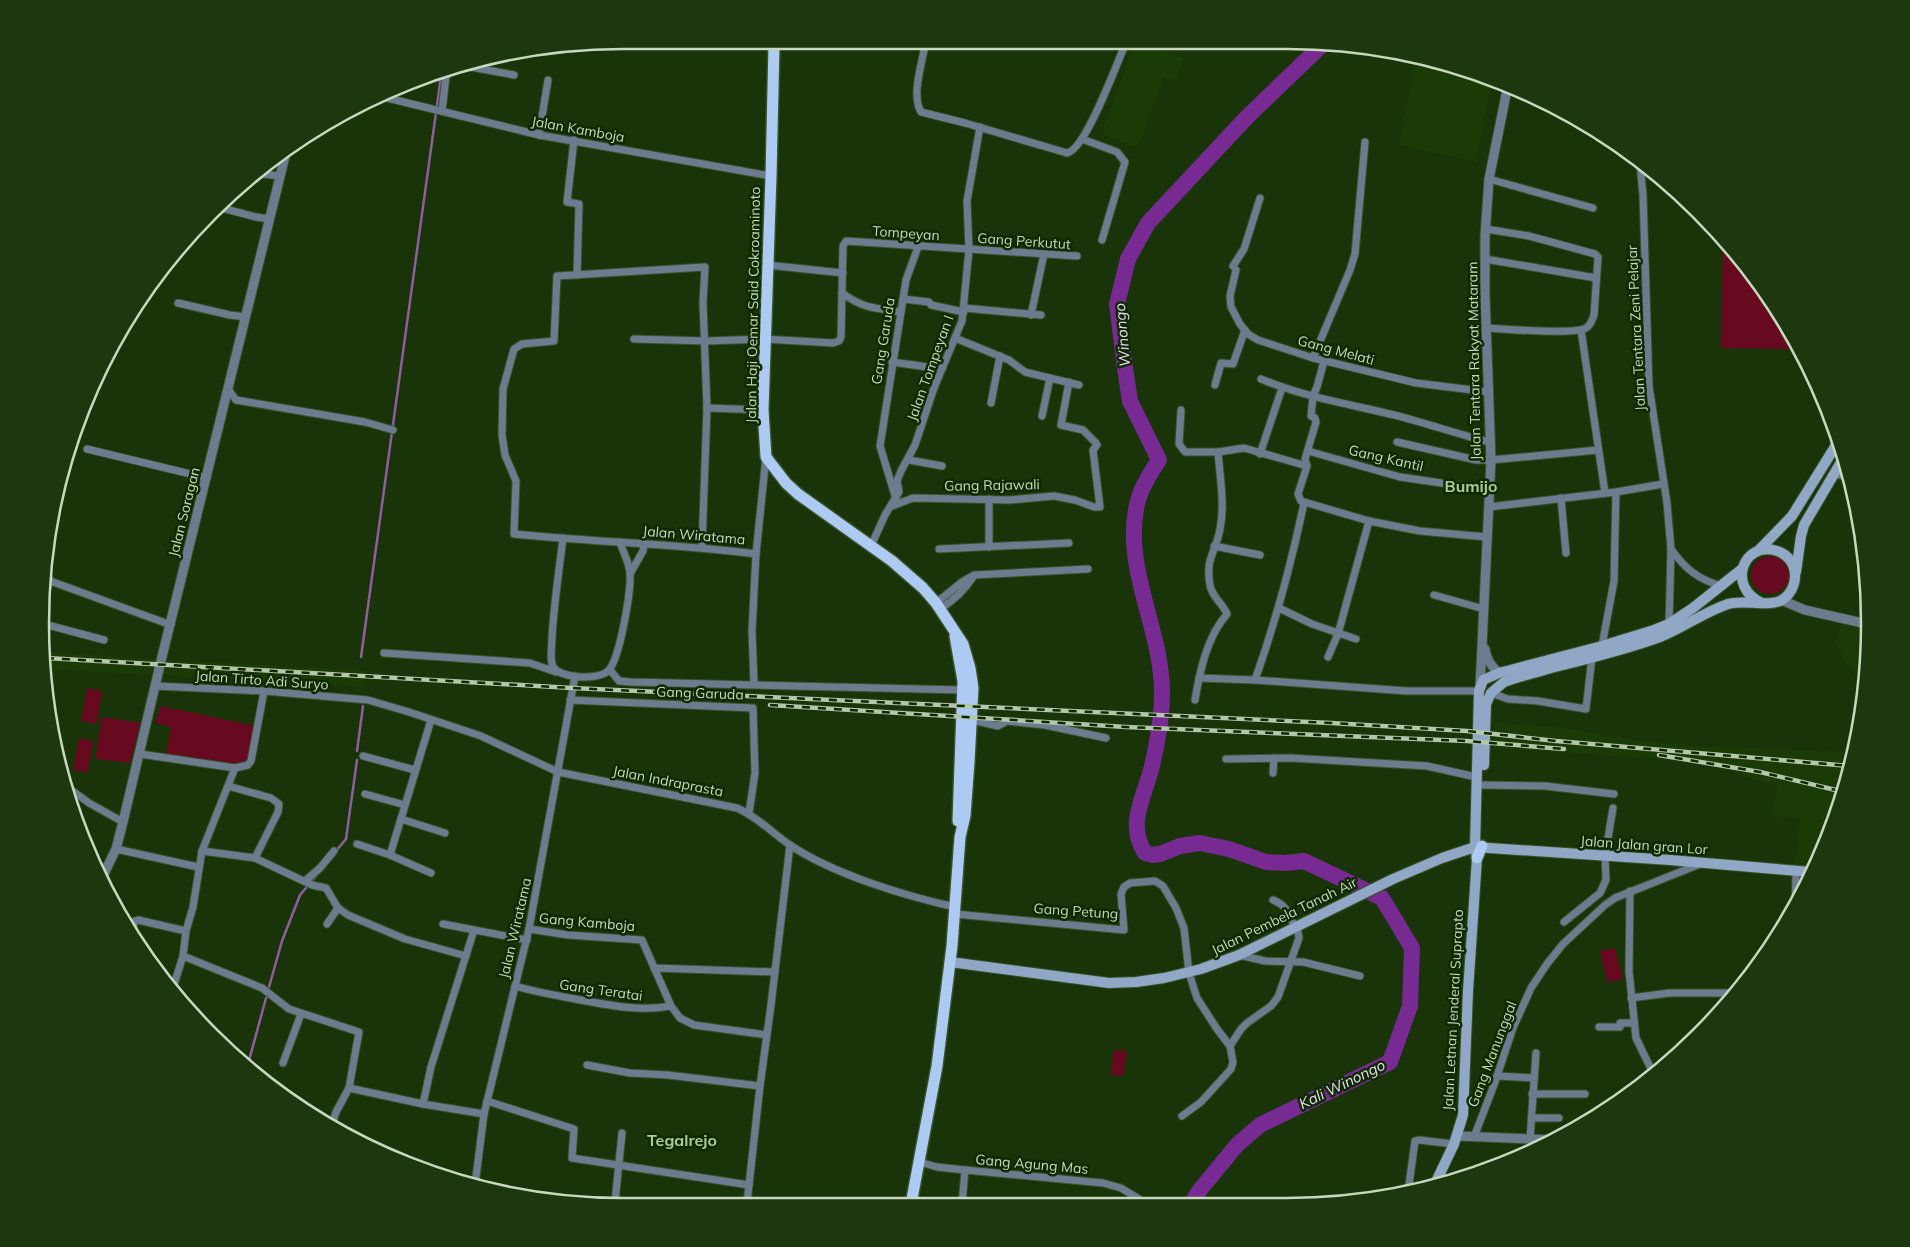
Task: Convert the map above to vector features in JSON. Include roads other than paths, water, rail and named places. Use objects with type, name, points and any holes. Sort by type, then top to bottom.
[{"type":"main road","name":"Jalan Haji Oemar Said Cokroaminoto","points":[[766,457],[763,410],[764,339],[774,49]]},
{"type":"main road","points":[[1479,690],[1483,680],[1499,673],[1602,646],[1654,630],[1668,624],[1693,608],[1742,569],[1751,555],[1758,551],[1792,516],[1834,449]]},
{"type":"main road","points":[[766,457],[786,483],[798,494],[906,572],[938,606],[963,644],[970,668],[973,688],[972,720],[966,808],[960,837],[950,962],[937,1066],[912,1198]]},
{"type":"main road","points":[[1491,693],[1504,682],[1512,679],[1660,637],[1728,604],[1743,601],[1768,603],[1781,600],[1793,588],[1796,579],[1804,525],[1839,467]]},
{"type":"main road","points":[[1758,551],[1767,549],[1777,550],[1785,554],[1795,570],[1796,579]]},
{"type":"main road","points":[[1742,569],[1743,586],[1747,594],[1762,602]]},
{"type":"main road","points":[[954,632],[962,670],[958,813],[960,837]]},
{"type":"main road","name":"Jalan Tentara Rakyat Mataram","points":[[1478,847],[1480,781],[1479,690]]},
{"type":"main road","name":"Jalan Tentara Rakyat Mataram","points":[[1480,781],[1486,704],[1491,693]]},
{"type":"main road","name":"Jalan Jalan gran Lor","points":[[1478,847],[1805,872]]},
{"type":"main road","name":"Jalan Letnan Jenderal Suprapto","points":[[1438,1178],[1456,1140],[1464,1109],[1468,991],[1478,847]]},
{"type":"main road","name":"Jalan Pembela Tanah Air","points":[[950,962],[1109,983],[1136,982],[1189,973],[1239,955],[1393,878],[1442,858],[1478,847]]},
{"type":"street","points":[[924,49],[917,94],[917,106],[921,112],[980,127],[1067,153],[1073,151],[1088,130],[1123,49]]},
{"type":"street","points":[[476,68],[514,75]]},
{"type":"street","points":[[440,110],[445,77]]},
{"type":"street","points":[[539,135],[548,80]]},
{"type":"street","name":"Jalan Tentara Rakyat Mataram","points":[[1479,690],[1491,460],[1485,259],[1486,229],[1489,179],[1506,93]]},
{"type":"street","name":"Jalan Kamboja","points":[[390,99],[539,135],[771,176]]},
{"type":"street","name":"Jalan Tompeyan I","points":[[871,546],[899,492],[898,481],[901,471],[909,460],[915,446],[934,388],[960,326],[964,310],[969,250],[967,201],[980,127]]},
{"type":"street","points":[[1082,139],[1117,152],[1123,157],[1125,162],[1102,240]]},
{"type":"street","points":[[574,140],[567,202],[579,204],[578,275],[706,267],[703,303],[706,341],[707,408],[702,547]]},
{"type":"street","points":[[1313,358],[1355,254],[1359,189],[1365,142]]},
{"type":"street","name":"Jalan Soragan","points":[[105,871],[116,849],[123,822],[284,161]]},
{"type":"street","name":"Jalan Tentara Zeni Pelajar","points":[[1641,172],[1649,386],[1667,503],[1671,549],[1668,624]]},
{"type":"street","points":[[265,175],[280,176]]},
{"type":"street","points":[[1489,179],[1594,208]]},
{"type":"street","name":"Gang Melati","points":[[1260,198],[1244,249],[1235,268],[1230,296],[1235,315],[1245,330],[1258,340],[1313,358],[1424,385],[1489,392]]},
{"type":"street","points":[[225,210],[270,219]]},
{"type":"street","points":[[1486,229],[1529,236],[1595,254],[1598,257],[1592,321],[1588,327],[1581,330],[1487,328]]},
{"type":"street","name":"Tompeyan","points":[[843,273],[843,246],[845,242],[849,241],[969,250]]},
{"type":"street","name":"Gang Garuda","points":[[896,499],[880,446],[907,276],[918,247]]},
{"type":"street","name":"Gang Perkutut","points":[[969,250],[1077,256]]},
{"type":"street","points":[[1031,315],[1044,254]]},
{"type":"street","points":[[1485,259],[1596,278]]},
{"type":"street","points":[[634,339],[706,341],[764,339],[833,343],[840,340],[843,273],[767,265]]},
{"type":"street","name":"Jalan Wiratama","points":[[578,275],[557,276],[554,341],[522,344],[514,349],[503,389],[503,445],[508,466],[516,486],[514,534],[702,547],[756,554],[766,457]]},
{"type":"street","points":[[842,293],[867,307],[901,312]]},
{"type":"street","points":[[903,299],[929,302],[931,305],[964,310],[1041,315]]},
{"type":"street","points":[[178,302],[246,317]]},
{"type":"street","points":[[1215,385],[1221,364],[1233,364],[1245,330]]},
{"type":"street","points":[[1581,330],[1605,494]]},
{"type":"street","points":[[955,338],[1000,356],[1018,365],[1025,372],[1079,385]]},
{"type":"street","points":[[991,403],[1000,356]]},
{"type":"street","points":[[1324,360],[1310,411],[1311,416],[1315,418],[1316,422],[1305,459],[1307,466],[1298,498],[1304,503],[1369,521],[1420,531],[1487,537]]},
{"type":"street","points":[[892,362],[942,369]]},
{"type":"street","points":[[1042,416],[1050,378]]},
{"type":"street","points":[[1261,379],[1282,388],[1396,416],[1490,442]]},
{"type":"street","name":"Gang Rajawali","points":[[890,508],[913,498],[1009,500],[1054,496],[1075,500],[1094,507],[1100,506],[1093,450],[1097,446],[1096,443],[1083,430],[1061,425],[1068,382]]},
{"type":"street","points":[[1260,454],[1282,388]]},
{"type":"street","points":[[228,390],[236,400],[364,422],[393,430]]},
{"type":"street","points":[[707,408],[763,410]]},
{"type":"street","points":[[1181,410],[1178,438],[1182,450],[1188,453],[1218,452],[1244,448],[1307,466]]},
{"type":"street","points":[[1397,442],[1476,460],[1598,450]]},
{"type":"street","points":[[87,449],[207,478]]},
{"type":"street","name":"Gang Kantil","points":[[1308,451],[1400,477],[1489,490]]},
{"type":"street","points":[[1195,700],[1201,668],[1218,626],[1227,614],[1214,598],[1210,585],[1208,563],[1220,529],[1218,452]]},
{"type":"street","points":[[909,460],[942,466]]},
{"type":"street","points":[[1836,473],[1842,474]]},
{"type":"street","points":[[1489,508],[1605,494],[1663,484]]},
{"type":"street","points":[[1602,646],[1614,581],[1616,492]]},
{"type":"street","points":[[1561,498],[1566,553]]},
{"type":"street","points":[[989,546],[990,500]]},
{"type":"street","points":[[1255,680],[1292,563],[1304,503]]},
{"type":"street","points":[[1328,657],[1338,634],[1369,521]]},
{"type":"street","points":[[559,673],[553,669],[551,658],[563,538]]},
{"type":"street","points":[[384,653],[530,663],[559,673],[575,676],[599,676],[610,670],[622,632],[630,588],[630,572],[620,542]]},
{"type":"street","points":[[939,549],[1069,543]]},
{"type":"street","points":[[630,572],[643,551],[644,544]]},
{"type":"street","points":[[1214,546],[1260,555]]},
{"type":"street","points":[[1671,549],[1684,566],[1694,574],[1706,582],[1722,586]]},
{"type":"street","points":[[754,684],[752,632],[756,554]]},
{"type":"street","points":[[938,606],[952,601],[966,588],[974,575],[1088,569]]},
{"type":"street","points":[[51,580],[171,625]]},
{"type":"street","points":[[1434,595],[1484,608]]},
{"type":"street","points":[[1781,600],[1805,610],[1861,622]]},
{"type":"street","points":[[1279,608],[1338,634],[1356,639]]},
{"type":"street","points":[[49,625],[104,640]]},
{"type":"street","name":"Jalan Tentara Rakyat Mataram","points":[[1483,639],[1486,658],[1499,673]]},
{"type":"street","points":[[1491,693],[1508,699],[1538,701],[1586,709],[1592,657]]},
{"type":"street","points":[[610,670],[618,681],[962,690]]},
{"type":"street","name":"Jalan Wiratama","points":[[476,1179],[484,1114],[530,929],[575,676]]},
{"type":"street","points":[[1199,678],[1407,691],[1479,690]]},
{"type":"street","name":"Jalan Tirto Adi Suryo","points":[[155,686],[264,691],[368,700]]},
{"type":"street","points":[[140,754],[235,768],[248,765],[251,761],[264,691]]},
{"type":"street","name":"Jalan Indraprasta","points":[[368,700],[482,736],[558,772],[709,801],[749,813],[790,845],[822,863],[904,894],[955,910]]},
{"type":"street","name":"Gang Garuda","points":[[570,700],[752,708],[754,711],[755,773],[749,813]]},
{"type":"street","points":[[390,855],[431,720]]},
{"type":"street","points":[[972,720],[998,726],[1007,721],[1045,726],[1106,738]]},
{"type":"street","points":[[362,756],[416,770]]},
{"type":"street","points":[[1273,773],[1274,758]]},
{"type":"street","points":[[1226,759],[1274,758],[1427,766],[1480,781],[1614,794]]},
{"type":"street","points":[[175,982],[183,956],[186,931],[193,907],[198,867],[202,852],[235,768]]},
{"type":"street","points":[[228,786],[271,798],[279,804],[278,812],[255,858]]},
{"type":"street","points":[[74,792],[89,803],[123,822]]},
{"type":"street","points":[[365,794],[405,804]]},
{"type":"street","points":[[1564,922],[1600,893],[1606,880],[1605,856],[1613,808]]},
{"type":"street","points":[[401,819],[445,833]]},
{"type":"street","points":[[357,844],[390,855],[431,873]]},
{"type":"street","points":[[748,1198],[790,845]]},
{"type":"street","points":[[116,849],[198,867]]},
{"type":"street","points":[[308,882],[334,851]]},
{"type":"street","points":[[202,852],[255,858],[326,888],[338,908],[348,915],[405,939],[466,956]]},
{"type":"street","name":"Gang Manunggal","points":[[1474,1137],[1513,1028],[1532,988],[1547,964],[1563,944],[1605,905],[1630,890],[1702,863]]},
{"type":"street","points":[[1796,872],[1796,890]]},
{"type":"street","name":"Gang Petung","points":[[955,910],[1124,930],[1122,889],[1130,883],[1154,881],[1163,886],[1176,908],[1184,928],[1189,973]]},
{"type":"street","points":[[1630,890],[1629,971],[1631,998],[1636,1038],[1651,1067]]},
{"type":"street","points":[[1230,1046],[1247,1022],[1272,1006],[1278,997],[1299,938],[1286,907],[1282,903],[1273,900]]},
{"type":"street","points":[[327,924],[338,908]]},
{"type":"street","points":[[134,924],[138,920],[186,931]]},
{"type":"street","points":[[443,924],[526,940]]},
{"type":"street","name":"Gang Kamboja","points":[[530,929],[568,935],[642,940],[671,1006]]},
{"type":"street","points":[[423,1104],[432,1067],[474,930]]},
{"type":"street","points":[[1239,955],[1265,961],[1303,962],[1360,976]]},
{"type":"street","points":[[183,956],[262,988],[289,1009],[359,1032],[349,1088],[334,1120]]},
{"type":"street","points":[[654,968],[775,972]]},
{"type":"street","points":[[1182,1116],[1201,1102],[1231,1070],[1233,1062],[1230,1046],[1197,998],[1189,973]]},
{"type":"street","name":"Gang Teratai","points":[[515,986],[623,1007],[654,1009],[671,1006]]},
{"type":"street","points":[[1631,998],[1668,993],[1726,993]]},
{"type":"street","points":[[671,1006],[680,1018],[687,1023],[767,1035]]},
{"type":"street","points":[[283,1064],[301,1014]]},
{"type":"street","points":[[1599,1027],[1620,1027],[1620,1023],[1634,1022]]},
{"type":"street","points":[[1530,1139],[1536,1052]]},
{"type":"street","points":[[587,1064],[630,1073],[668,1075],[760,1086]]},
{"type":"street","points":[[1497,1076],[1534,1078]]},
{"type":"street","points":[[349,1088],[423,1104],[484,1114]]},
{"type":"street","points":[[1532,1094],[1584,1094]]},
{"type":"street","points":[[487,1101],[574,1128],[572,1158],[749,1185]]},
{"type":"street","points":[[1532,1118],[1559,1118]]},
{"type":"street","points":[[616,1198],[622,1133]]},
{"type":"street","points":[[1409,1185],[1415,1141],[1456,1140],[1474,1137],[1530,1139],[1536,1141]]},
{"type":"street","name":"Gang Agung Mas","points":[[919,1162],[938,1167],[1103,1183],[1121,1188],[1137,1198]]},
{"type":"street","points":[[963,1198],[965,1170]]},
{"type":"waterway","name":"Kali Winongo","points":[[1195,1198],[1237,1145],[1260,1125],[1390,1062],[1410,1006],[1412,948],[1382,898],[1304,861],[1286,863],[1266,862],[1229,849],[1200,843],[1180,846],[1160,854],[1145,853],[1137,831],[1139,810],[1152,766],[1157,740],[1162,695],[1156,645],[1138,571],[1134,546],[1134,522],[1141,492],[1159,460],[1130,401],[1117,304],[1128,259],[1148,223],[1247,117],[1317,50]]},
{"type":"waterway","points":[[361,657],[441,78]]},
{"type":"waterway","points":[[357,751],[363,706]]},
{"type":"waterway","points":[[336,851],[346,839],[357,760]]},
{"type":"waterway","points":[[269,987],[282,941],[300,895],[317,875]]},
{"type":"waterway","points":[[249,1059],[266,998]]},
{"type":"railway","points":[[50,658],[572,688],[1467,731],[1556,741],[1843,765]]},
{"type":"railway","points":[[770,705],[1126,727],[1467,741],[1564,749]]},
{"type":"railway","points":[[1659,755],[1760,772],[1836,790]]},
{"type":"district","name":"Bumijo","points":[[1471,486]]},
{"type":"district","name":"Tegalrejo","points":[[682,1140]]},
{"type":"water label","name":"Winongo","points":[[1122,335]]}]
